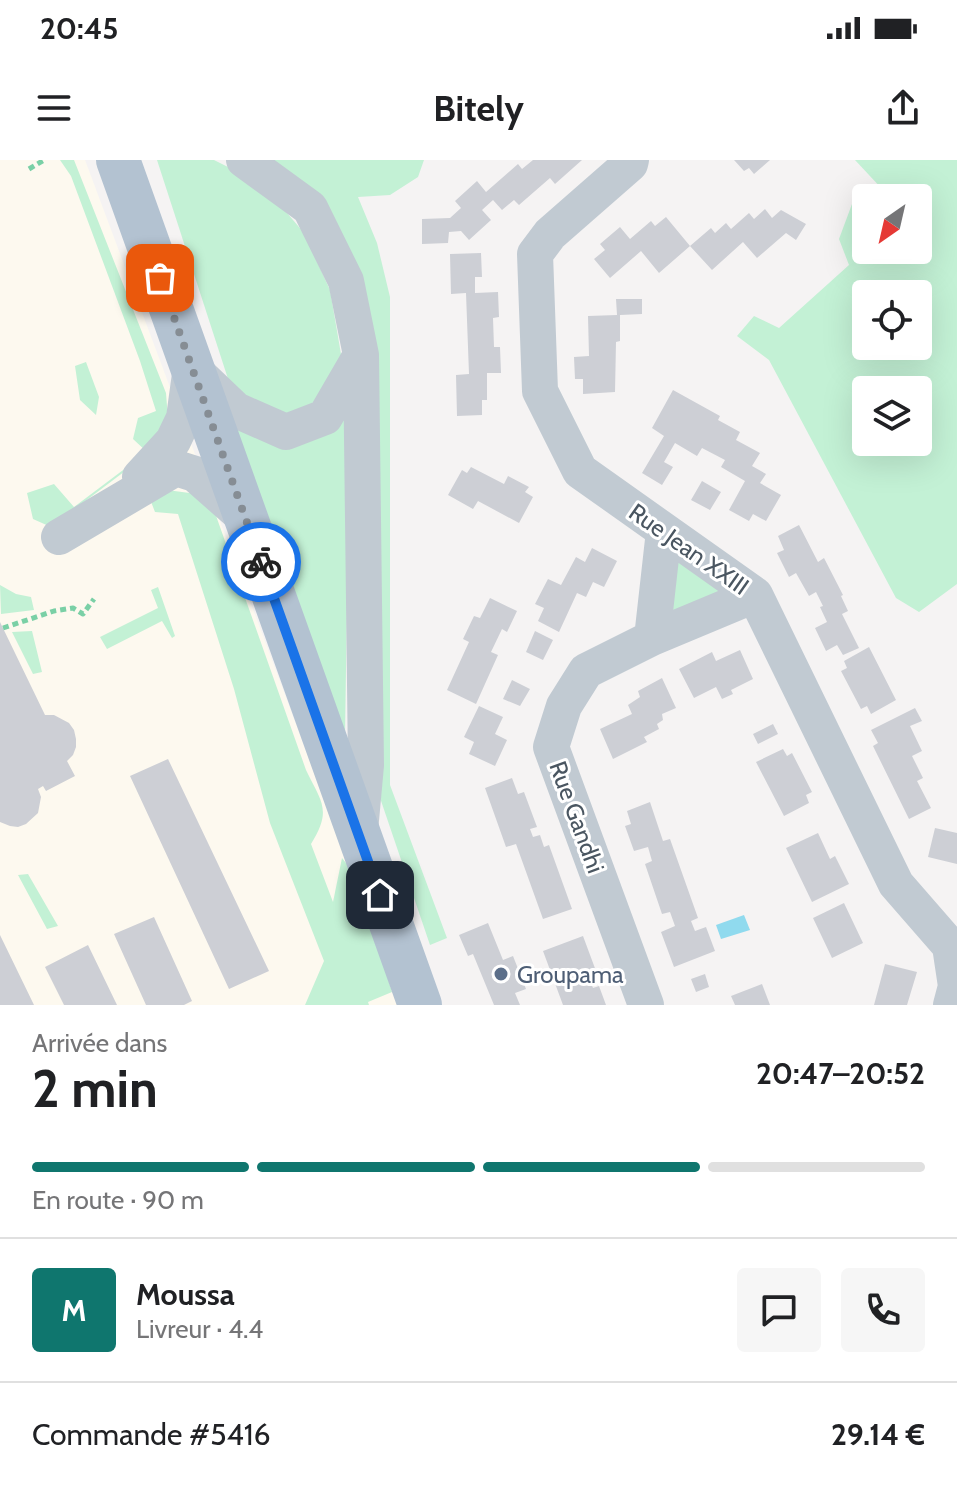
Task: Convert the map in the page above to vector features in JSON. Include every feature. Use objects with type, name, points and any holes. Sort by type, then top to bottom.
[{"type":"main road","points":[[118,160],[420,1005]]},
{"type":"street","points":[[244,160],[310,208],[346,281],[361,355],[366,765],[359,836]]},
{"type":"street","name":"Rue Jean XXIII","points":[[631,160],[550,234],[535,254],[540,391],[580,471],[755,595],[896,884],[953,944],[956,986],[951,1005]]},
{"type":"street","points":[[191,367],[236,410],[286,432],[325,417],[361,355]]},
{"type":"street","points":[[120,500],[173,441],[184,418],[191,367]]},
{"type":"street","points":[[59,537],[176,468],[195,474],[246,519]]},
{"type":"street","points":[[652,638],[664,531]]},
{"type":"street","name":"Rue Gandhi","points":[[646,1005],[551,747],[564,706],[586,671],[652,638],[755,595]]},
{"type":"path","points":[[29,169],[44,160]]},
{"type":"path","points":[[3,628],[54,611],[73,608],[83,614],[94,599]]},
{"type":"shaded area","points":[[0,160],[85,160],[401,1005],[0,1005]]},
{"type":"green space","points":[[60,160],[74,160],[166,393],[168,419],[149,453],[51,527],[33,519],[27,493],[54,484],[74,507],[147,452],[133,439],[138,418],[156,411],[71,176]]},
{"type":"green space","points":[[157,160],[214,160],[244,175],[282,207],[304,233],[330,290],[342,360],[331,387],[302,412],[279,414],[246,402],[230,385]]},
{"type":"green space","points":[[272,160],[424,160],[418,177],[390,195],[358,197],[377,243],[390,297],[390,785],[447,938],[430,945],[377,789],[375,387]]},
{"type":"green space","points":[[855,160],[957,160],[957,584],[919,612],[896,598],[769,360],[737,336],[754,316],[779,328],[849,265],[839,239],[852,204],[852,264],[932,264],[932,184],[877,184]]},
{"type":"green space","points":[[86,362],[99,397],[96,415],[80,400],[75,366]]},
{"type":"green space","points":[[350,405],[345,735],[234,427]]},
{"type":"green space","points":[[167,490],[197,494],[214,510],[306,770],[320,799],[323,814],[311,844],[333,902],[342,858],[357,877],[392,992],[368,1002],[369,1005],[305,1005],[324,961],[270,823],[234,689],[178,514],[155,512],[148,494]]},
{"type":"green space","points":[[672,552],[730,592],[673,615]]},
{"type":"green space","points":[[0,585],[16,594],[31,597],[34,610],[1,614]]},
{"type":"green space","points":[[158,587],[175,636],[172,638],[162,621],[107,649],[100,637],[158,608],[151,590]]},
{"type":"green space","points":[[32,631],[42,672],[33,674],[12,632]]},
{"type":"green space","points":[[28,874],[58,926],[47,929],[18,875]]},
{"type":"water","points":[[744,915],[750,930],[721,939],[716,925]]},
{"type":"building","points":[[533,160],[582,160],[555,184],[550,178],[519,205],[514,200],[502,210],[493,200],[482,210],[491,220],[469,240],[461,231],[449,232],[448,243],[422,244],[422,219],[450,218],[461,208],[455,201],[477,181],[486,192],[518,164],[522,169]]},
{"type":"building","points":[[734,160],[770,160],[754,174],[749,168],[744,171]]},
{"type":"building","points":[[765,209],[772,218],[781,210],[806,224],[796,240],[786,233],[757,258],[743,242],[712,270],[690,246],[711,228],[715,233],[726,223],[731,229],[749,213],[754,219]]},
{"type":"building","points":[[666,217],[690,246],[659,273],[641,251],[610,278],[594,259],[605,250],[600,244],[620,227],[630,239],[651,221],[655,226]]},
{"type":"building","points":[[481,253],[482,277],[475,277],[475,293],[498,292],[499,317],[493,318],[494,347],[500,347],[501,373],[487,373],[487,400],[482,400],[482,415],[457,416],[456,375],[469,374],[466,293],[451,294],[450,254]]},
{"type":"building","points":[[616,299],[642,299],[642,314],[620,315],[615,392],[583,394],[583,379],[575,379],[574,357],[589,356],[588,316],[617,315]]},
{"type":"building","points":[[673,390],[720,416],[718,420],[740,432],[736,440],[760,453],[752,466],[766,474],[760,483],[781,495],[766,521],[753,514],[749,521],[729,510],[745,481],[721,467],[725,460],[702,448],[697,456],[675,443],[664,462],[673,467],[662,485],[642,473],[664,436],[652,428]]},
{"type":"building","points":[[471,467],[504,484],[508,476],[529,487],[525,492],[533,497],[519,523],[478,501],[473,509],[448,495],[462,470],[467,473]]},
{"type":"building","points":[[702,481],[721,492],[710,510],[691,500]]},
{"type":"building","points":[[799,525],[818,562],[824,558],[843,595],[848,611],[842,614],[859,648],[843,655],[837,645],[826,651],[815,628],[827,622],[816,592],[809,596],[796,573],[789,577],[777,553],[784,550],[778,536]]},
{"type":"building","points":[[592,548],[617,561],[604,587],[593,582],[586,597],[577,593],[559,632],[538,621],[544,608],[535,604],[548,579],[561,585],[576,557],[585,562]]},
{"type":"building","points":[[490,598],[517,611],[507,632],[502,629],[491,652],[498,655],[476,704],[447,690],[469,642],[463,639],[474,616],[480,618]]},
{"type":"building","points":[[0,622],[45,715],[54,715],[69,723],[76,739],[73,755],[67,761],[75,776],[46,791],[43,786],[38,789],[41,797],[38,813],[18,827],[0,822]]},
{"type":"building","points":[[535,631],[553,640],[543,660],[526,652]]},
{"type":"building","points":[[869,647],[896,700],[871,714],[867,706],[861,709],[841,671],[847,668],[844,661]]},
{"type":"building","points":[[740,650],[753,679],[731,690],[733,694],[722,699],[716,687],[694,698],[679,669],[712,652],[716,661]]},
{"type":"building","points":[[662,678],[676,708],[662,714],[663,720],[657,724],[659,729],[644,737],[647,742],[613,759],[600,729],[632,714],[628,705],[640,697],[638,691]]},
{"type":"building","points":[[512,680],[530,689],[520,706],[503,699]]},
{"type":"building","points":[[479,706],[503,717],[495,734],[507,740],[495,766],[469,754],[474,742],[464,737]]},
{"type":"building","points":[[915,708],[922,721],[910,726],[922,751],[912,756],[923,778],[917,781],[931,808],[909,819],[873,746],[878,743],[871,730]]},
{"type":"building","points":[[773,724],[778,734],[758,744],[753,734]]},
{"type":"building","points":[[783,749],[787,756],[792,753],[812,792],[806,795],[809,803],[784,816],[756,762]]},
{"type":"building","points":[[168,759],[269,971],[229,989],[130,776]]},
{"type":"building","points":[[512,778],[518,794],[524,792],[537,827],[530,829],[533,837],[540,835],[544,847],[549,845],[572,909],[543,919],[516,844],[506,847],[485,788]]},
{"type":"building","points":[[650,802],[663,841],[670,839],[698,918],[691,921],[695,931],[706,927],[715,951],[674,967],[661,932],[675,926],[670,912],[662,914],[645,864],[652,861],[648,847],[634,851],[625,826],[631,824],[627,811]]},
{"type":"building","points":[[935,828],[957,833],[957,864],[928,857]]},
{"type":"building","points":[[818,833],[830,859],[835,856],[849,884],[812,902],[786,848]]},
{"type":"building","points":[[844,903],[863,943],[832,958],[813,918]]},
{"type":"building","points":[[154,917],[192,1001],[184,1005],[146,1005],[114,934]]},
{"type":"building","name":"Groupama","points":[[488,923],[503,960],[513,956],[526,989],[515,993],[520,1005],[494,1005],[473,954],[468,956],[459,935]]},
{"type":"building","points":[[0,935],[34,1005],[0,1005]]},
{"type":"building","points":[[583,936],[596,971],[587,974],[593,988],[599,986],[606,1005],[563,1005],[543,951]]},
{"type":"building","points":[[88,945],[117,1005],[64,1005],[45,967]]},
{"type":"building","points":[[885,964],[917,972],[907,1005],[874,1005]]},
{"type":"building","points":[[705,974],[709,987],[696,992],[691,979]]},
{"type":"building","points":[[762,984],[770,1005],[735,1005],[731,996]]},
{"type":"way so far","points":[[160,278],[261,562]]},
{"type":"place","name":"Groupama","points":[[501,974]]},
{"type":"route","points":[[261,562],[380,895]]}]
